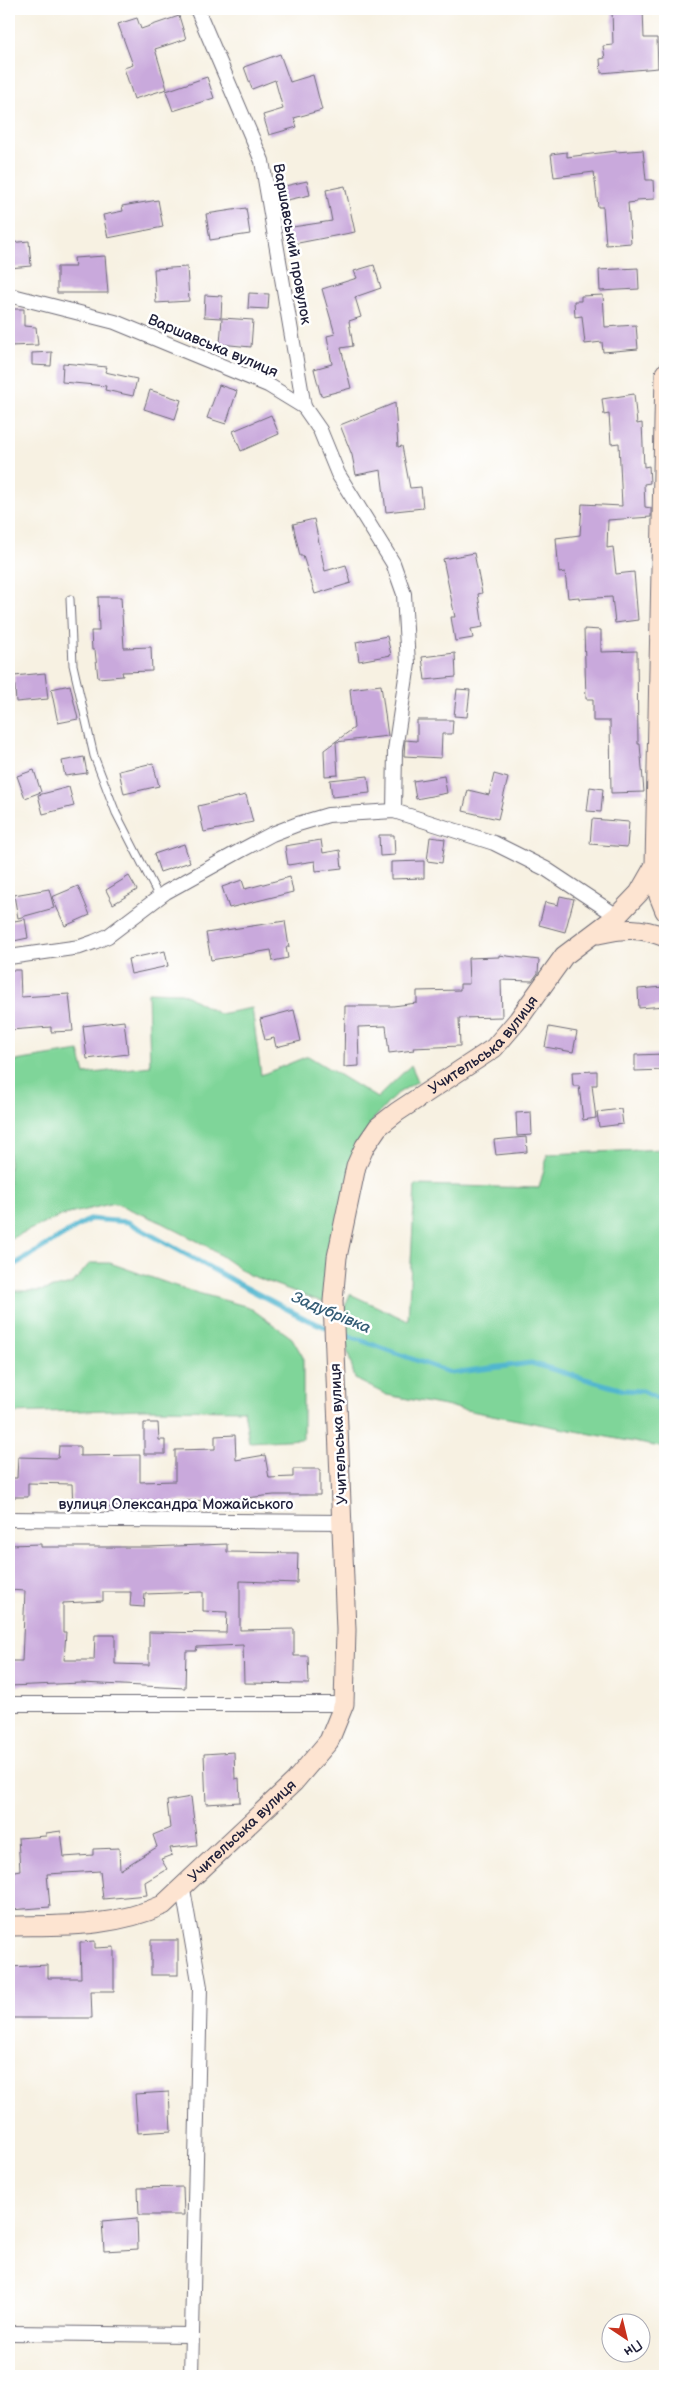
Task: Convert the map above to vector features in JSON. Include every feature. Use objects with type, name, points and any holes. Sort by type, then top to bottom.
[{"type":"main road","points":[[665,372],[655,865],[660,896],[665,911]]},
{"type":"main road","name":"Учительська вулиця","points":[[9,1926],[96,1925],[142,1915],[163,1905],[183,1889],[294,1782],[329,1741],[344,1704],[346,1630],[333,1301],[337,1257],[356,1166],[365,1146],[378,1127],[397,1112],[494,1048],[518,1020],[564,956],[617,916],[639,893],[655,865]]},
{"type":"main road","points":[[592,936],[625,928],[652,932],[665,937]]},
{"type":"street","name":"Варшавський провулок","points":[[197,9],[262,161],[304,408]]},
{"type":"street","name":"Варшавська вулиця","points":[[9,295],[116,322],[268,385],[304,408],[320,430],[338,474],[392,563],[404,594],[408,664],[395,750],[394,811]]},
{"type":"street","points":[[9,957],[80,947],[108,936],[159,898],[272,834],[328,815],[394,811],[494,843],[546,869],[617,916]]},
{"type":"street","name":"вулиця Олександра Можайського","points":[[9,1519],[343,1522]]},
{"type":"street","points":[[9,1704],[344,1704]]},
{"type":"street","points":[[183,1889],[200,1987],[191,2376]]},
{"type":"street","points":[[9,2334],[192,2335]]},
{"type":"lane","points":[[70,598],[73,665],[94,756],[116,813],[159,898]]},
{"type":"green space","points":[[148,992],[182,993],[219,1014],[252,1008],[261,1075],[308,1056],[377,1098],[411,1065],[418,1081],[395,1095],[373,1120],[328,1304],[249,1275],[205,1245],[154,1219],[114,1203],[61,1216],[9,1239],[9,1062],[79,1051],[85,1074],[150,1066]]},
{"type":"green space","points":[[665,1149],[665,1448],[387,1395],[355,1379],[347,1349],[342,1314],[350,1294],[408,1321],[415,1185],[539,1188],[548,1154]]},
{"type":"green space","points":[[90,1263],[110,1263],[187,1290],[249,1307],[292,1338],[303,1357],[303,1439],[249,1442],[244,1410],[146,1409],[9,1413],[9,1291],[39,1291],[72,1284]]},
{"type":"building","points":[[612,9],[643,9],[644,38],[657,38],[658,68],[601,73],[600,59],[605,58],[603,46],[613,45]]},
{"type":"building","points":[[179,16],[186,39],[155,49],[167,89],[134,99],[124,68],[133,65],[118,24],[137,18],[141,29]]},
{"type":"building","points":[[280,54],[290,82],[313,75],[322,110],[294,118],[297,127],[269,135],[263,115],[283,109],[275,80],[252,89],[244,67]]},
{"type":"building","points":[[207,77],[214,98],[173,111],[166,91]]},
{"type":"building","points":[[643,150],[646,180],[653,180],[654,199],[636,200],[636,202],[628,203],[631,243],[606,245],[603,207],[598,207],[594,172],[554,177],[551,154],[567,152],[567,157]]},
{"type":"building","points":[[307,181],[310,195],[278,202],[276,188]]},
{"type":"building","points":[[345,186],[355,232],[288,245],[286,228],[332,221],[326,190]]},
{"type":"building","points":[[158,200],[163,227],[108,238],[103,215],[123,211],[122,206]]},
{"type":"building","points":[[246,208],[250,234],[210,240],[206,214]]},
{"type":"building","points":[[29,241],[31,266],[9,268],[9,243]]},
{"type":"building","points":[[105,256],[108,293],[57,293],[57,267],[75,267],[74,258]]},
{"type":"building","points":[[374,265],[381,288],[355,297],[361,317],[349,321],[353,346],[341,348],[351,388],[321,396],[314,369],[332,364],[327,336],[335,334],[322,289],[357,278],[354,271]]},
{"type":"building","points":[[187,267],[189,301],[156,303],[154,269]]},
{"type":"building","points":[[638,268],[639,289],[600,291],[599,270]]},
{"type":"building","points":[[249,293],[269,294],[268,309],[248,308]]},
{"type":"building","points":[[205,295],[222,296],[221,318],[204,317]]},
{"type":"building","points":[[603,295],[605,327],[636,325],[638,349],[603,352],[602,342],[585,344],[582,316],[575,317],[574,301],[581,301],[581,296]]},
{"type":"building","points":[[9,309],[24,309],[24,326],[36,327],[38,345],[9,346]]},
{"type":"building","points":[[222,318],[253,320],[251,347],[220,344]]},
{"type":"building","points":[[52,352],[51,366],[32,365],[32,353]]},
{"type":"building","points":[[63,363],[107,367],[105,372],[137,379],[133,396],[105,390],[106,386],[62,382]]},
{"type":"building","points":[[219,385],[237,391],[226,424],[207,418]]},
{"type":"building","points":[[150,390],[181,400],[175,419],[144,409]]},
{"type":"building","points":[[634,394],[637,424],[642,423],[644,467],[649,466],[650,483],[644,484],[645,507],[651,508],[651,517],[608,520],[607,548],[613,547],[616,574],[634,572],[638,620],[615,623],[612,597],[568,598],[565,572],[559,573],[556,538],[580,535],[582,504],[622,506],[619,443],[611,444],[609,414],[604,415],[602,399]]},
{"type":"building","points":[[395,403],[398,447],[402,446],[410,488],[421,487],[423,508],[386,512],[381,470],[356,475],[352,455],[340,425]]},
{"type":"building","points":[[271,415],[279,434],[241,451],[233,431]]},
{"type":"building","points":[[314,519],[325,571],[346,565],[351,583],[315,594],[303,556],[300,556],[293,524]]},
{"type":"building","points":[[474,553],[482,593],[478,594],[483,627],[471,629],[473,638],[455,641],[451,617],[455,617],[443,559]]},
{"type":"building","points":[[98,597],[121,597],[124,648],[151,647],[152,671],[122,672],[123,676],[98,678],[95,650],[92,650],[91,631],[99,631]]},
{"type":"building","points":[[584,629],[601,630],[601,652],[637,651],[638,744],[640,744],[644,792],[611,793],[610,721],[593,721],[593,699],[586,699]]},
{"type":"building","points":[[387,636],[391,655],[359,661],[356,642]]},
{"type":"building","points":[[455,653],[456,677],[425,680],[422,657]]},
{"type":"building","points":[[45,673],[48,699],[16,702],[14,676]]},
{"type":"building","points":[[70,685],[78,719],[58,723],[51,689]]},
{"type":"building","points":[[381,685],[388,736],[336,742],[338,775],[325,776],[324,750],[354,728],[350,689]]},
{"type":"building","points":[[457,689],[470,690],[467,717],[454,716]]},
{"type":"building","points":[[417,720],[453,720],[452,734],[442,734],[441,758],[404,756],[405,740],[417,741]]},
{"type":"building","points":[[84,757],[87,773],[65,776],[62,761]]},
{"type":"building","points":[[153,763],[159,786],[124,794],[119,771]]},
{"type":"building","points":[[34,770],[41,792],[25,798],[17,776]]},
{"type":"building","points":[[494,774],[508,778],[498,819],[463,811],[468,790],[489,795]]},
{"type":"building","points":[[368,776],[370,793],[332,797],[330,780]]},
{"type":"building","points":[[444,776],[447,793],[416,799],[413,781]]},
{"type":"building","points":[[69,787],[74,806],[43,814],[38,795]]},
{"type":"building","points":[[590,787],[603,789],[601,812],[587,811]]},
{"type":"building","points":[[246,795],[253,822],[204,832],[198,806]]},
{"type":"building","points":[[592,819],[629,822],[627,847],[590,844]]},
{"type":"building","points":[[379,835],[394,835],[395,855],[380,856]]},
{"type":"building","points":[[430,837],[445,839],[442,863],[427,861]]},
{"type":"building","points":[[321,840],[323,853],[340,850],[342,868],[316,871],[315,861],[288,865],[285,846]]},
{"type":"building","points":[[184,844],[190,862],[160,872],[154,854]]},
{"type":"building","points":[[424,861],[424,878],[391,879],[391,862]]},
{"type":"building","points":[[129,876],[137,890],[113,904],[106,890]]},
{"type":"building","points":[[290,877],[293,892],[229,908],[222,887],[242,880],[245,889]]},
{"type":"building","points":[[78,886],[90,915],[65,926],[52,897]]},
{"type":"building","points":[[49,889],[54,908],[18,918],[14,895]]},
{"type":"building","points":[[560,896],[574,899],[565,932],[539,925],[545,902],[558,905]]},
{"type":"building","points":[[25,919],[28,938],[9,942],[9,922]]},
{"type":"building","points":[[285,921],[289,947],[286,947],[288,958],[273,961],[271,950],[211,960],[206,933]]},
{"type":"building","points":[[165,951],[168,966],[131,974],[128,959]]},
{"type":"building","points":[[499,955],[539,960],[538,973],[532,981],[501,980],[502,1017],[459,1018],[460,1046],[413,1048],[414,1050],[389,1053],[386,1026],[358,1027],[359,1066],[344,1067],[345,1006],[393,1006],[417,1003],[417,991],[460,990],[460,984],[469,984],[468,958],[499,957]]},
{"type":"building","points":[[9,970],[20,970],[21,997],[69,994],[73,1031],[51,1032],[51,1027],[10,1030]]},
{"type":"building","points":[[665,987],[665,1006],[639,1008],[638,989]]},
{"type":"building","points":[[294,1010],[301,1041],[276,1047],[274,1038],[265,1040],[260,1019]]},
{"type":"building","points":[[124,1021],[128,1054],[87,1059],[83,1026]]},
{"type":"building","points":[[549,1027],[577,1032],[573,1052],[545,1047]]},
{"type":"building","points":[[665,1054],[665,1070],[635,1071],[635,1055]]},
{"type":"building","points":[[597,1071],[597,1085],[592,1085],[596,1118],[583,1120],[579,1086],[573,1086],[572,1072]]},
{"type":"building","points":[[621,1109],[623,1124],[599,1127],[597,1112]]},
{"type":"building","points":[[531,1112],[532,1135],[517,1136],[516,1113]]},
{"type":"building","points":[[526,1137],[527,1152],[496,1155],[494,1140]]},
{"type":"building","points":[[144,1423],[158,1423],[159,1440],[165,1440],[165,1454],[144,1454]]},
{"type":"building","points":[[235,1435],[236,1460],[265,1455],[269,1478],[293,1477],[293,1469],[320,1469],[320,1495],[274,1495],[236,1499],[236,1508],[222,1508],[222,1500],[122,1502],[122,1507],[73,1508],[72,1484],[28,1483],[28,1497],[9,1497],[9,1478],[17,1478],[18,1457],[58,1458],[59,1446],[80,1446],[80,1456],[140,1455],[140,1482],[175,1481],[175,1450],[215,1449],[215,1436]]},
{"type":"building","points":[[41,1544],[41,1547],[149,1547],[227,1544],[227,1552],[298,1553],[297,1583],[240,1581],[240,1630],[294,1629],[294,1656],[308,1656],[309,1684],[244,1683],[243,1645],[197,1647],[196,1651],[186,1651],[185,1688],[81,1683],[9,1686],[9,1661],[22,1661],[25,1591],[9,1590],[9,1545]],"holes":[[[103,1592],[131,1592],[130,1606],[144,1607],[145,1594],[203,1592],[203,1611],[227,1612],[226,1633],[149,1632],[149,1665],[115,1664],[115,1635],[95,1635],[94,1660],[64,1660],[66,1632],[63,1632],[63,1603],[103,1601]]]},
{"type":"building","points":[[234,1752],[235,1779],[239,1778],[240,1802],[206,1804],[204,1754]]},
{"type":"building","points":[[191,1797],[197,1845],[170,1848],[172,1855],[161,1859],[167,1869],[145,1882],[147,1895],[103,1899],[100,1871],[47,1874],[50,1907],[11,1910],[9,1872],[20,1870],[18,1838],[46,1836],[46,1833],[61,1831],[64,1857],[93,1855],[93,1849],[119,1848],[120,1870],[157,1847],[153,1835],[170,1828],[167,1801]]},
{"type":"building","points":[[151,1940],[178,1940],[178,1975],[151,1975]]},
{"type":"building","points":[[95,1941],[95,1948],[114,1947],[114,1991],[91,1991],[92,2018],[9,2018],[9,1967],[48,1965],[48,1978],[81,1978],[80,1942]]},
{"type":"building","points":[[169,2092],[171,2131],[138,2133],[135,2094]]},
{"type":"building","points":[[183,2187],[184,2215],[139,2215],[138,2188]]},
{"type":"building","points":[[137,2218],[138,2249],[104,2251],[102,2221]]},
{"type":"waterway","name":"Задубрівка","points":[[9,1268],[90,1219],[128,1222],[241,1285],[306,1319],[330,1329]]},
{"type":"waterway","name":"Задубрівка","points":[[338,1332],[451,1373],[531,1363],[623,1390],[643,1391],[665,1402]]}]
